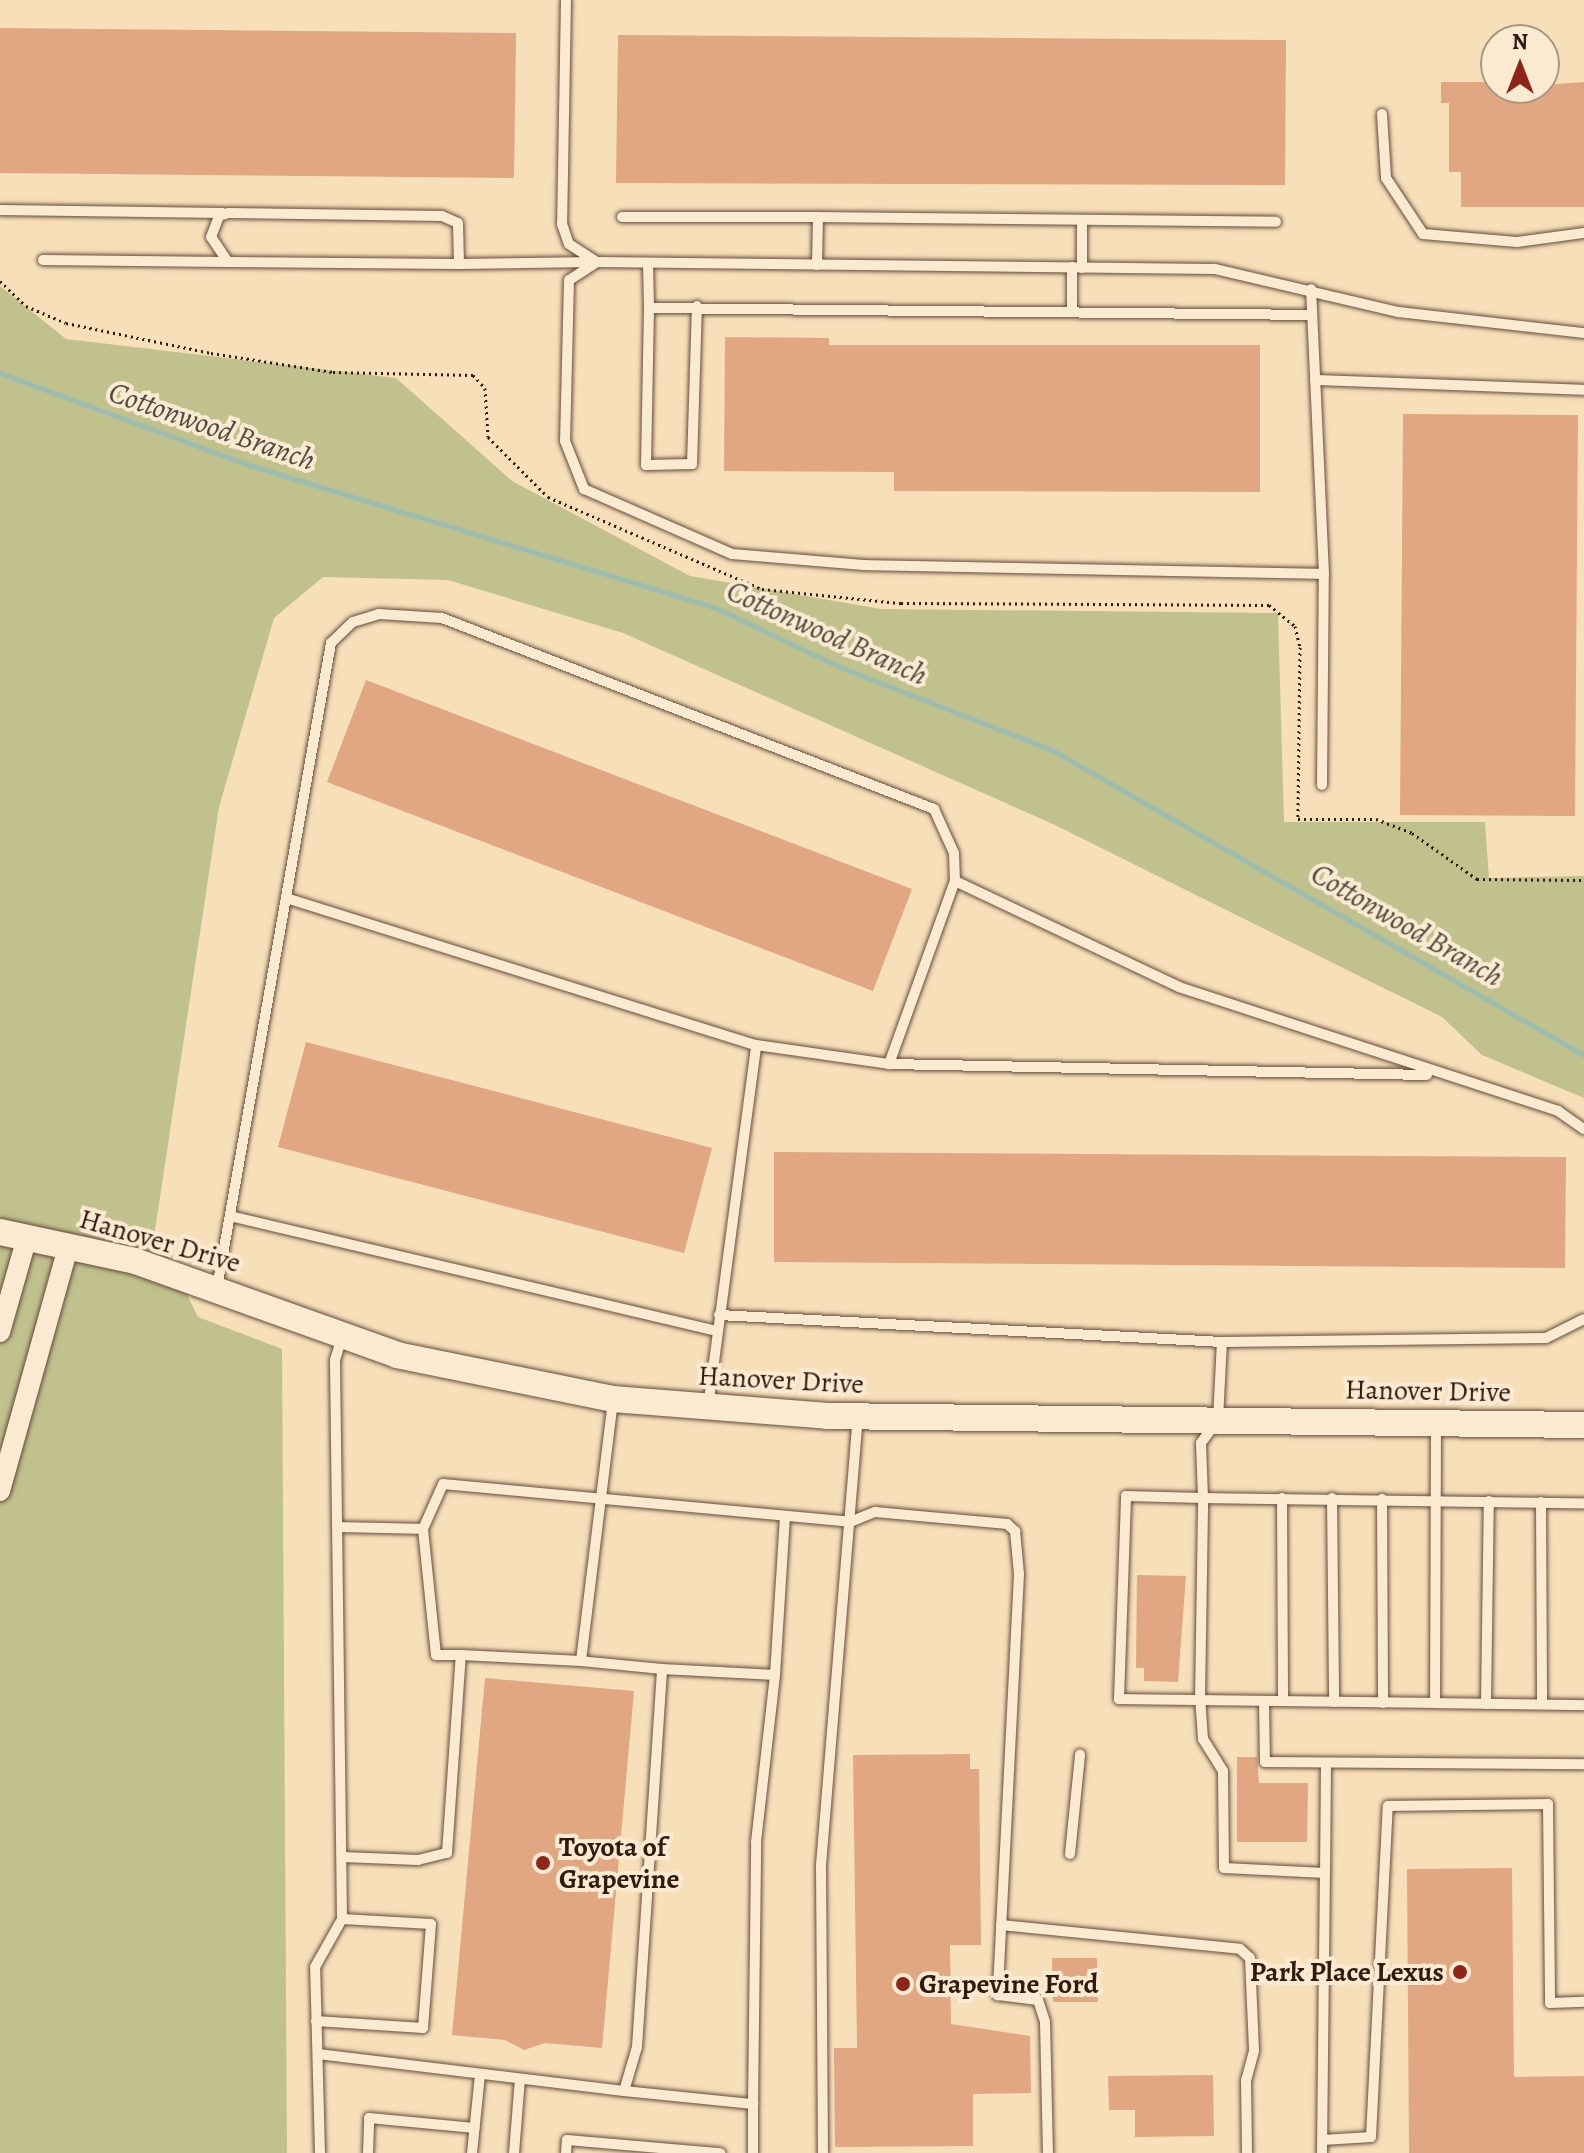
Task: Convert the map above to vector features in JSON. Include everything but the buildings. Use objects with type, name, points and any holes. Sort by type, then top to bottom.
[{"type":"street","name":"Hanover Drive","points":[[0,1232],[217,1288],[343,1335],[472,1373],[613,1399],[708,1409],[859,1416],[1584,1425]]},
{"type":"street","points":[[0,1332],[27,1237]]},
{"type":"street","points":[[0,1491],[68,1248]]},
{"type":"lane","points":[[566,0],[562,224],[569,244],[597,262]]},
{"type":"lane","points":[[1382,114],[1386,178],[1423,234],[1517,242],[1584,233]]},
{"type":"lane","points":[[0,210],[451,217],[459,230],[459,264]]},
{"type":"lane","points":[[228,262],[211,237],[219,216],[229,213]]},
{"type":"lane","points":[[622,217],[1276,222]]},
{"type":"lane","points":[[817,265],[818,217]]},
{"type":"lane","points":[[1072,311],[1082,220]]},
{"type":"lane","points":[[43,260],[1215,269],[1399,312],[1584,333]]},
{"type":"lane","points":[[597,262],[569,280],[565,441],[571,465],[584,489],[732,554],[864,565],[1324,574]]},
{"type":"lane","points":[[648,263],[646,465],[692,464],[697,306]]},
{"type":"lane","points":[[1311,289],[1324,574],[1322,785]]},
{"type":"lane","points":[[649,308],[697,306],[1312,315]]},
{"type":"lane","points":[[1315,380],[1584,390]]},
{"type":"lane","points":[[217,1288],[331,643],[353,622],[379,614],[442,618],[934,809],[954,853],[955,881],[889,1064]]},
{"type":"lane","points":[[955,881],[1179,987],[1440,1075],[1558,1111],[1584,1129]]},
{"type":"lane","points":[[286,898],[756,1045],[889,1064],[1440,1075]]},
{"type":"lane","points":[[708,1409],[756,1045]]},
{"type":"lane","points":[[230,1216],[717,1331]]},
{"type":"lane","points":[[719,1315],[1222,1342],[1546,1338],[1584,1319]]},
{"type":"lane","points":[[320,2153],[315,1967],[342,1919],[342,1527],[335,1360],[343,1335]]},
{"type":"lane","points":[[1222,1342],[1218,1420],[1201,1443],[1200,1700],[1203,1739],[1223,1771],[1224,1868],[1325,1873]]},
{"type":"lane","points":[[581,1661],[613,1399]]},
{"type":"lane","points":[[823,2153],[821,1865],[859,1416]]},
{"type":"lane","points":[[1435,1703],[1436,1423]]},
{"type":"lane","points":[[775,1675],[581,1661],[436,1655],[423,1529],[443,1484],[850,1522],[875,1512],[1007,1524],[1015,1531],[998,1995],[1038,2000],[1045,2022],[1048,2153]]},
{"type":"lane","points":[[1584,1503],[1126,1496],[1119,1699],[1584,1705]]},
{"type":"lane","points":[[1282,1498],[1283,1701]]},
{"type":"lane","points":[[1332,1498],[1334,1702]]},
{"type":"lane","points":[[1382,1499],[1383,1703]]},
{"type":"lane","points":[[1486,1704],[1489,1501]]},
{"type":"lane","points":[[1541,1502],[1542,1704]]},
{"type":"lane","points":[[753,2153],[756,1842],[775,1675],[785,1516]]},
{"type":"lane","points":[[342,1527],[423,1529]]},
{"type":"lane","points":[[342,1857],[418,1860],[447,1853],[461,1655]]},
{"type":"lane","points":[[624,2091],[637,2047],[662,1669]]},
{"type":"lane","points":[[1264,1701],[1265,1762],[1584,1764]]},
{"type":"lane","points":[[1070,1854],[1080,1755]]},
{"type":"lane","points":[[1322,2153],[1326,1763]]},
{"type":"lane","points":[[1323,2140],[1371,2137],[1388,1806],[1548,1804],[1550,2003],[1584,2002]]},
{"type":"lane","points":[[316,2021],[423,2028],[431,1924],[342,1919]]},
{"type":"lane","points":[[1001,1925],[1240,1949],[1250,1958],[1254,2051],[1246,2080],[1247,2153]]},
{"type":"lane","points":[[318,2054],[753,2104]]},
{"type":"lane","points":[[472,2153],[480,2074]]},
{"type":"lane","points":[[514,2153],[520,2079]]},
{"type":"lane","points":[[368,2153],[369,2118],[475,2128]]},
{"type":"lane","points":[[566,2153],[567,2140],[720,2153]]},
{"type":"green space","points":[[0,286],[66,339],[396,378],[512,481],[690,576],[881,609],[1278,613],[1284,822],[1485,822],[1489,878],[1584,876],[1584,1098],[1482,1055],[1442,1017],[1055,825],[623,633],[448,580],[323,577],[274,618],[219,807],[155,1230],[198,1317],[282,1349],[287,2153],[0,2153]]},
{"type":"waterway","name":"Cottonwood Branch","points":[[0,373],[249,465],[714,607],[840,667],[1054,751],[1584,1055]]},
{"type":"place","name":"Toyota of Grapevine","points":[[543,1863]]},
{"type":"place","name":"Park Place Lexus","points":[[1460,1972]]},
{"type":"place","name":"Grapevine Ford","points":[[903,1984]]}]
